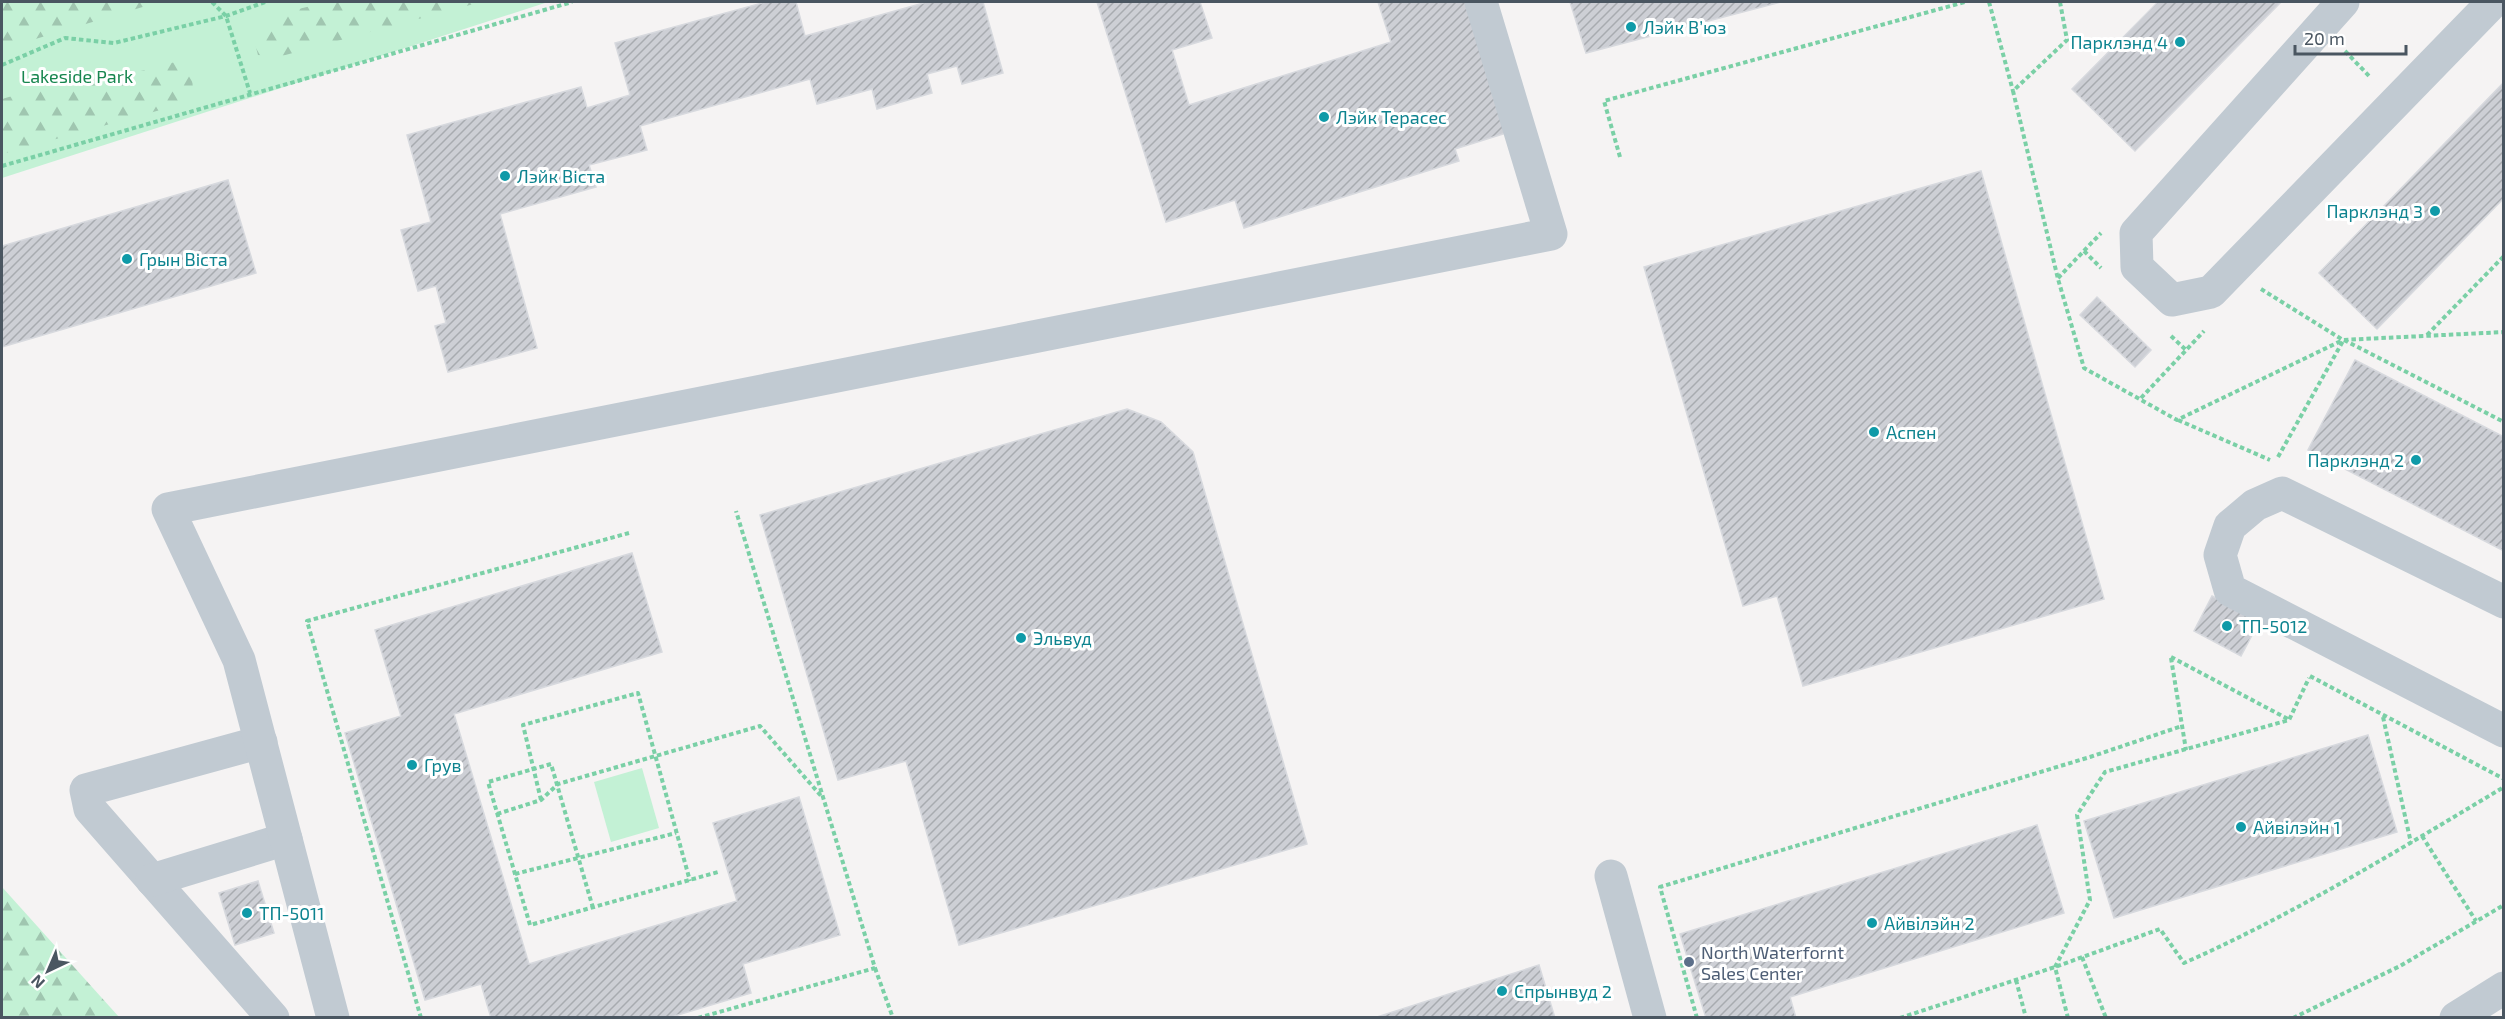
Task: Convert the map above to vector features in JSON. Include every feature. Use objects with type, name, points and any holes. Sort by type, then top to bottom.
[{"type":"street","points":[[333,1017],[239,660],[168,509],[1551,234],[1481,2]]},
{"type":"street","points":[[2343,2],[2136,233],[2137,267],[2172,300],[2211,292],[2493,2]]},
{"type":"street","points":[[2504,602],[2282,493],[2255,506],[2230,526],[2220,555],[2230,590],[2504,731]]},
{"type":"street","points":[[261,742],[86,790],[90,808],[273,1017]]},
{"type":"street","points":[[152,880],[286,839]]},
{"type":"street","points":[[1611,876],[1650,1017]]},
{"type":"street","points":[[2457,1017],[2504,988]]},
{"type":"path","points":[[212,2],[226,16],[249,93]]},
{"type":"path","points":[[2,65],[65,38],[114,43],[226,16],[265,2]]},
{"type":"path","points":[[2,166],[249,93],[572,2]]},
{"type":"path","points":[[1620,157],[1604,101],[1965,2]]},
{"type":"path","points":[[1989,2],[2058,279],[2084,368],[2177,420],[2343,340],[2504,332]]},
{"type":"path","points":[[2013,91],[2067,39],[2060,2]]},
{"type":"path","points":[[2320,27],[2396,102]]},
{"type":"path","points":[[2427,336],[2504,256]]},
{"type":"path","points":[[2258,287],[2343,340],[2504,422]]},
{"type":"path","points":[[2275,462],[2343,340]]},
{"type":"path","points":[[736,511],[875,968],[893,1017]]},
{"type":"path","points":[[421,1017],[307,621],[629,533]]},
{"type":"path","points":[[2186,750],[2171,657],[2289,720]]},
{"type":"path","points":[[2068,1017],[2055,968],[2090,900],[2077,815],[2105,772],[2289,720],[2309,678]]},
{"type":"path","points":[[542,800],[523,725],[638,693],[690,881]]},
{"type":"path","points":[[2411,843],[2383,716],[2504,779]]},
{"type":"path","points":[[497,814],[542,800],[558,784],[760,726],[824,800]]},
{"type":"path","points":[[1697,1017],[1660,887],[2090,757],[2182,726]]},
{"type":"path","points":[[593,908],[551,764],[488,782],[530,925],[593,908],[690,881],[718,872]]},
{"type":"path","points":[[1900,1017],[2055,968],[2160,929],[2184,963],[2227,944],[2411,843],[2504,787]]},
{"type":"path","points":[[515,874],[609,848],[623,848],[676,833]]},
{"type":"path","points":[[2422,836],[2476,921]]},
{"type":"path","points":[[2293,1017],[2400,966],[2504,905]]},
{"type":"path","points":[[2082,957],[2106,1017]]},
{"type":"path","points":[[699,1017],[875,968]]},
{"type":"path","points":[[2016,980],[2025,1017]]},
{"type":"green space","name":"Lakeside Park","points":[[2,2],[548,2],[2,178]]},
{"type":"green space","points":[[2,2],[156,2],[156,3],[2,49]]},
{"type":"green space","points":[[330,2],[481,2],[278,57],[258,55],[254,40],[269,23],[287,13]]},
{"type":"green space","points":[[179,61],[191,67],[193,89],[189,102],[2,154],[2,99],[40,88],[98,82]]},
{"type":"green space","points":[[642,768],[659,828],[611,842],[594,782]]},
{"type":"green space","points":[[2,887],[119,1017],[2,1017]]},
{"type":"building","name":"Лэйк Вiста","points":[[766,2],[796,2],[805,36],[927,2],[983,2],[1003,73],[962,84],[957,66],[927,74],[932,93],[877,109],[872,89],[817,104],[810,79],[640,126],[647,150],[589,165],[596,187],[500,214],[537,348],[448,372],[435,326],[446,323],[436,286],[418,291],[401,230],[431,222],[407,135],[581,87],[587,108],[630,95],[615,43]]},
{"type":"building","name":"Лэйк Терасес","points":[[1097,2],[1200,2],[1212,38],[1172,50],[1189,105],[1391,42],[1378,2],[1479,2],[1519,129],[1455,149],[1459,161],[1244,228],[1235,200],[1166,222]]},
{"type":"building","name":"Лэйк В’юз","points":[[1570,2],[1781,2],[1586,53]]},
{"type":"building","name":"Парклэнд 4","points":[[2158,2],[2281,2],[2135,151],[2072,89]]},
{"type":"building","name":"Парклэнд 3","points":[[2504,82],[2504,198],[2377,329],[2319,273]]},
{"type":"building","name":"Аспен","points":[[1981,171],[2104,599],[1803,686],[1777,596],[1743,606],[1644,267]]},
{"type":"building","name":"Грын Вiста","points":[[228,180],[256,273],[2,347],[2,246]]},
{"type":"building","points":[[2097,297],[2151,350],[2135,367],[2080,315]]},
{"type":"building","name":"Парклэнд 2","points":[[2355,360],[2504,437],[2504,551],[2308,450]]},
{"type":"building","name":"Эльвуд","points":[[1127,409],[1161,422],[1193,452],[1307,844],[959,945],[906,761],[838,780],[760,515]]},
{"type":"building","name":"Грув","points":[[632,553],[662,652],[454,714],[529,964],[737,901],[713,823],[799,797],[840,935],[743,964],[751,993],[668,1018],[491,1018],[481,984],[425,1000],[345,733],[401,716],[375,630]]},
{"type":"building","name":"ТП-5012","points":[[2212,596],[2260,620],[2241,656],[2194,631]]},
{"type":"building","name":"Айвілэйн 1","points":[[2368,735],[2397,832],[2114,918],[2084,821]]},
{"type":"building","name":"Айвілэйн 2","points":[[2037,825],[2064,913],[1790,997],[1796,1018],[1706,1018],[1680,934]]},
{"type":"building","name":"ТП-5011","points":[[258,881],[274,933],[235,945],[219,893]]},
{"type":"building","name":"Спрынвуд 2","points":[[1539,965],[1555,1018],[1374,1018]]},
{"type":"place","name":"Лэйк В’юз","points":[[1631,27]]},
{"type":"place","name":"Парклэнд 4","points":[[2180,42]]},
{"type":"place","name":"Лэйк Терасес","points":[[1324,117]]},
{"type":"place","name":"Лэйк Вiста","points":[[505,176]]},
{"type":"place","name":"Парклэнд 3","points":[[2435,211]]},
{"type":"place","name":"Грын Вiста","points":[[127,259]]},
{"type":"place","name":"Аспен","points":[[1874,432]]},
{"type":"place","name":"Парклэнд 2","points":[[2416,460]]},
{"type":"place","name":"ТП-5012","points":[[2227,626]]},
{"type":"place","name":"Эльвуд","points":[[1021,638]]},
{"type":"place","name":"Грув","points":[[412,765]]},
{"type":"place","name":"Айвілэйн 1","points":[[2241,827]]},
{"type":"place","name":"ТП-5011","points":[[247,913]]},
{"type":"place","name":"Айвілэйн 2","points":[[1872,923]]},
{"type":"place","name":"North Waterfornt Sales Center","points":[[1689,962]]},
{"type":"place","name":"Спрынвуд 2","points":[[1502,991]]}]
